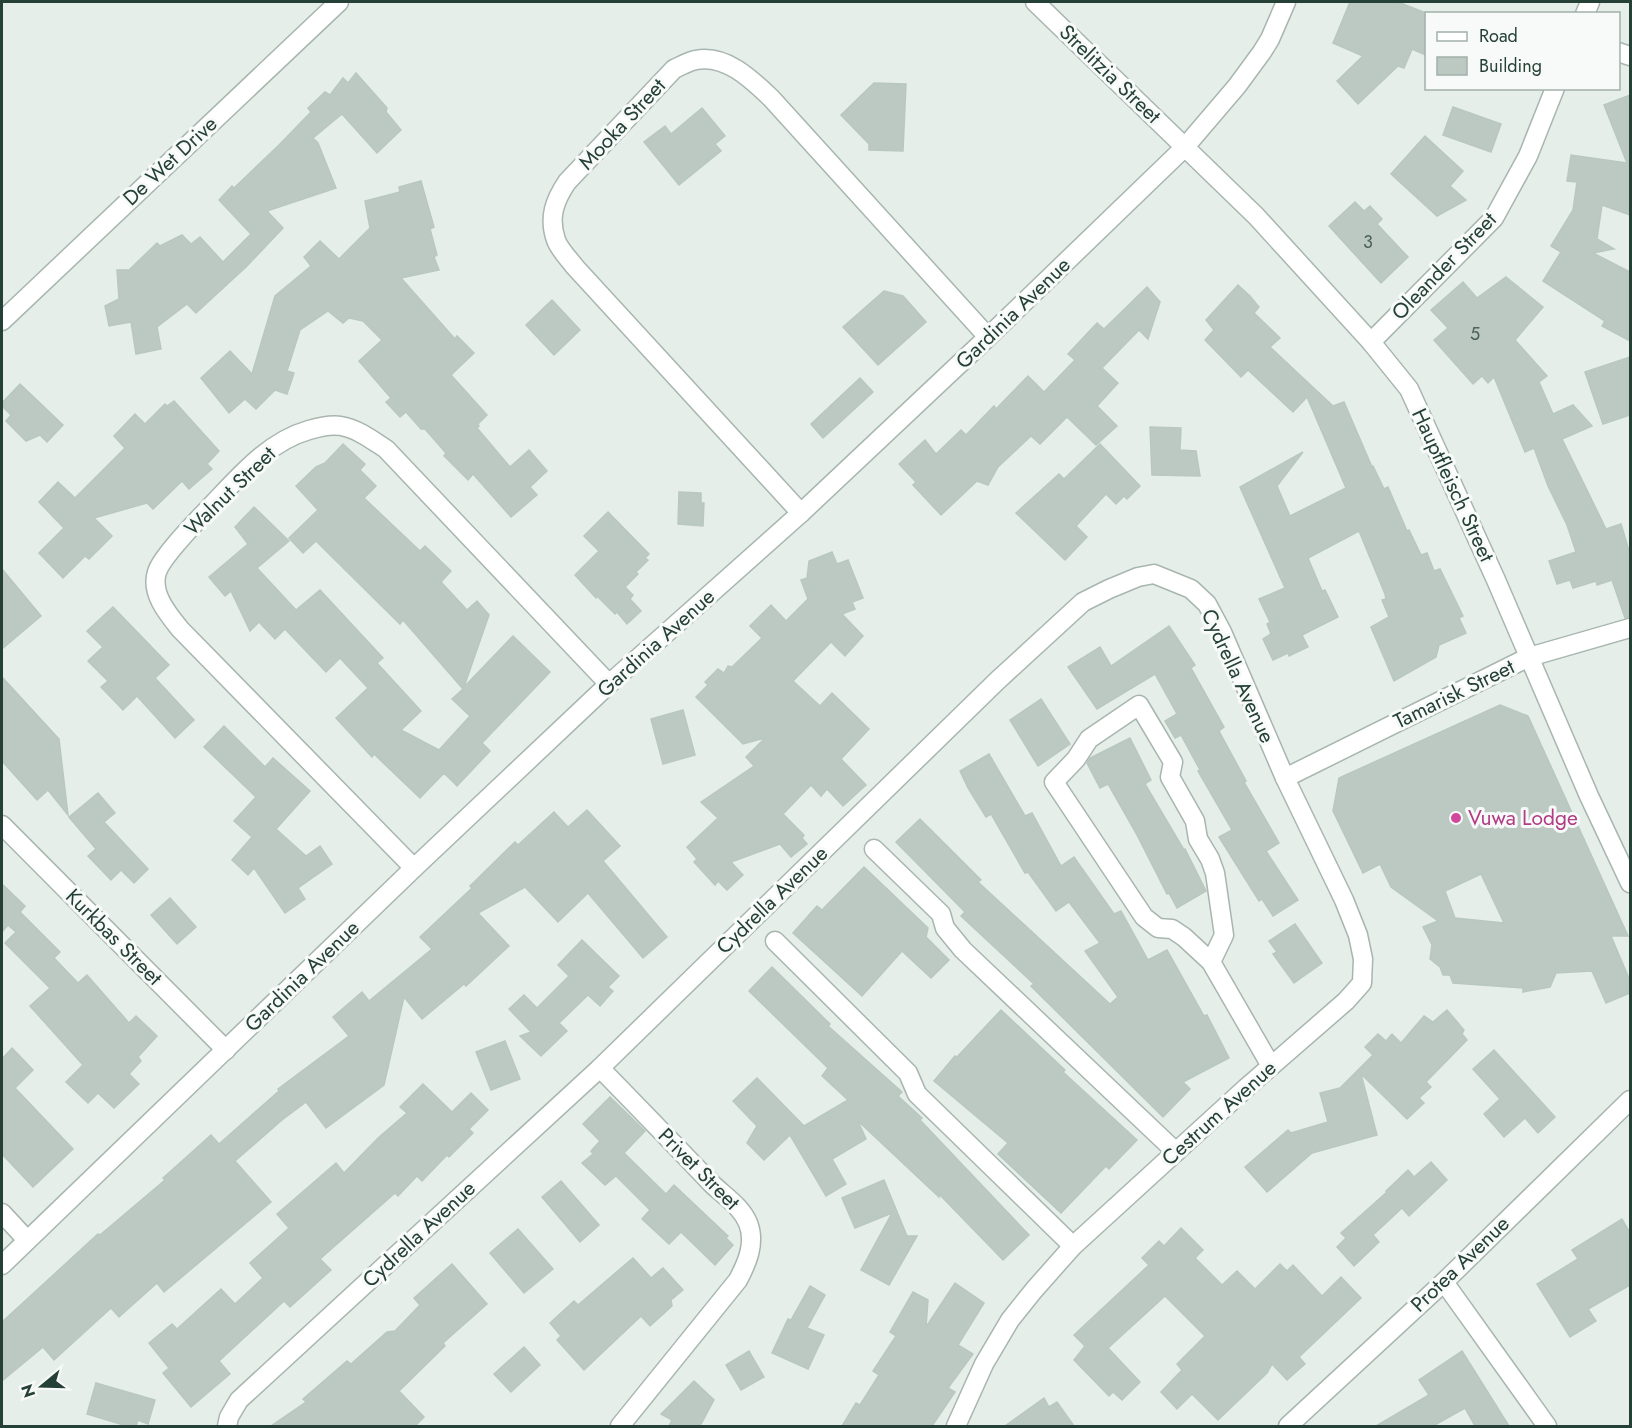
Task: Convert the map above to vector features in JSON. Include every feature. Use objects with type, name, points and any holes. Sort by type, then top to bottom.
[{"type":"street","name":"De Wet Drive","points":[[2,321],[339,2]]},
{"type":"street","name":"Strelitzia Street","points":[[1035,2],[1185,147]]},
{"type":"street","name":"Gardinia Avenue","points":[[2,1265],[414,868],[609,684],[801,513],[1185,147],[1237,86],[1262,52],[1286,2]]},
{"type":"street","name":"Mooka Street","points":[[801,513],[574,267],[556,240],[553,219],[555,200],[567,182],[674,69],[698,59],[722,62],[745,74],[779,107],[988,337]]},
{"type":"street","name":"Oleander Street","points":[[1371,342],[1494,218],[1528,156],[1554,90]]},
{"type":"street","name":"Hauptfleisch Street","points":[[1185,147],[1256,216],[1371,342],[1409,389],[1630,883]]},
{"type":"street","name":"Walnut Street","points":[[414,868],[180,629],[166,611],[157,592],[156,572],[167,557],[186,532],[257,459],[273,446],[296,434],[322,426],[341,426],[365,435],[386,449],[609,684]]},
{"type":"street","name":"Cydrella Avenue","points":[[227,1426],[239,1400],[600,1068],[998,680],[1083,602],[1138,577],[1154,574],[1191,589],[1207,604],[1222,632],[1285,778]]},
{"type":"street","name":"Tamarisk Street","points":[[1285,778],[1529,657],[1630,628]]},
{"type":"street","points":[[1211,962],[1224,935],[1215,873],[1198,839],[1195,821],[1170,777],[1173,762],[1139,705],[1089,739],[1076,759],[1054,782],[1144,917],[1158,928],[1172,929],[1184,937],[1211,962],[1271,1066]]},
{"type":"street","name":"Cestrum Avenue","points":[[956,1426],[984,1364],[1010,1320],[1073,1246],[1346,1000],[1362,983],[1363,959],[1358,935],[1344,900],[1285,778]]},
{"type":"street","name":"Kurkbas Street","points":[[2,825],[226,1050]]},
{"type":"street","points":[[874,849],[941,914],[945,928],[963,950],[1176,1152]]},
{"type":"street","points":[[775,941],[908,1073],[917,1094],[1073,1246]]},
{"type":"street","name":"Privet Street","points":[[600,1068],[719,1191],[742,1211],[749,1225],[751,1241],[748,1261],[738,1280],[620,1426]]},
{"type":"street","name":"Protea Avenue","points":[[1288,1426],[1444,1282],[1630,1100]]},
{"type":"street","points":[[2,1213],[27,1240]]},
{"type":"street","points":[[1444,1282],[1547,1426]]},
{"type":"building","points":[[1350,2],[1398,2],[1425,13],[1425,55],[1412,49],[1404,68],[1398,66],[1358,104],[1337,81],[1363,56],[1333,43]]},
{"type":"building","points":[[356,73],[387,108],[386,112],[401,130],[377,153],[342,114],[313,138],[318,143],[336,188],[267,211],[283,228],[246,267],[196,313],[187,304],[157,327],[161,349],[136,354],[131,322],[109,326],[105,306],[119,299],[117,270],[129,270],[157,243],[160,246],[182,235],[191,244],[200,237],[223,262],[251,234],[219,200],[279,145],[311,112],[308,108],[325,92],[330,95],[343,78],[348,83]]},
{"type":"building","points":[[874,83],[906,84],[903,151],[869,150],[869,144],[841,115]]},
{"type":"building","points":[[1630,95],[1630,215],[1602,205],[1597,239],[1614,249],[1593,253],[1630,272],[1630,341],[1602,326],[1605,321],[1543,281],[1561,252],[1551,246],[1573,210],[1577,182],[1567,181],[1571,155],[1627,163],[1604,105]]},
{"type":"building","points":[[1453,107],[1501,124],[1491,152],[1443,135]]},
{"type":"building","points":[[702,108],[725,136],[715,144],[721,151],[679,185],[644,142],[665,126],[671,134]]},
{"type":"building","points":[[1425,136],[1463,171],[1450,186],[1466,200],[1437,216],[1391,174]]},
{"type":"building","points":[[421,181],[434,227],[430,229],[437,255],[434,257],[439,270],[401,278],[455,339],[457,336],[474,353],[451,375],[487,415],[477,428],[510,467],[529,450],[547,471],[530,487],[537,495],[511,517],[473,474],[468,480],[444,456],[446,453],[425,429],[421,429],[406,412],[400,417],[386,402],[391,398],[359,361],[382,340],[363,321],[349,318],[343,323],[328,311],[300,330],[287,371],[294,373],[287,394],[275,390],[256,409],[245,399],[229,413],[201,378],[230,351],[252,374],[275,296],[311,266],[304,257],[320,241],[339,259],[370,228],[365,201],[400,192],[399,187]]},
{"type":"building","points":[[1355,202],[1364,211],[1370,206],[1382,219],[1377,224],[1408,257],[1381,283],[1329,226]]},
{"type":"building","points":[[1506,277],[1543,307],[1515,340],[1547,376],[1539,382],[1553,414],[1573,405],[1592,426],[1562,439],[1606,529],[1621,524],[1630,554],[1630,617],[1625,618],[1612,580],[1597,585],[1596,581],[1573,588],[1570,580],[1557,584],[1549,561],[1576,552],[1534,448],[1525,452],[1494,377],[1488,383],[1482,376],[1473,384],[1434,340],[1448,328],[1431,310],[1463,282],[1477,298]]},
{"type":"building","points":[[1238,285],[1259,307],[1254,313],[1280,338],[1270,347],[1333,406],[1344,402],[1372,467],[1384,489],[1388,487],[1407,531],[1409,530],[1421,555],[1427,553],[1434,571],[1440,569],[1463,616],[1459,618],[1466,633],[1439,645],[1436,657],[1394,681],[1371,627],[1389,617],[1382,600],[1386,599],[1385,594],[1359,531],[1308,558],[1322,591],[1325,590],[1338,617],[1302,635],[1308,647],[1289,656],[1288,653],[1273,660],[1263,639],[1271,634],[1267,624],[1270,622],[1259,599],[1285,588],[1240,487],[1303,452],[1277,486],[1290,516],[1346,488],[1307,397],[1293,412],[1248,370],[1241,377],[1205,340],[1214,330],[1206,320]]},
{"type":"building","points":[[1147,287],[1160,302],[1148,339],[1139,330],[1102,368],[1118,383],[1097,406],[1117,426],[1096,445],[1067,417],[1040,444],[1031,436],[998,467],[988,485],[977,481],[941,515],[913,485],[916,482],[899,464],[925,440],[936,454],[961,430],[966,435],[994,406],[996,409],[1028,376],[1044,392],[1075,360],[1068,354],[1097,323],[1104,329]]},
{"type":"building","points":[[884,291],[903,296],[926,322],[878,365],[843,327]]},
{"type":"building","points":[[552,300],[580,330],[554,355],[526,325]]},
{"type":"building","points":[[1630,357],[1630,415],[1603,424],[1585,372]]},
{"type":"building","points":[[860,378],[873,392],[823,438],[811,424]]},
{"type":"building","points":[[20,384],[63,425],[47,442],[40,435],[26,441],[6,421],[11,415],[2,403]]},
{"type":"building","points":[[174,401],[219,451],[207,464],[212,469],[189,489],[182,481],[153,509],[147,503],[94,518],[112,536],[89,559],[85,556],[63,578],[39,553],[64,528],[39,502],[58,482],[75,498],[125,448],[114,436],[135,414],[145,424],[165,404],[167,406]]},
{"type":"building","points":[[1150,427],[1181,428],[1180,450],[1196,451],[1200,476],[1152,475]]},
{"type":"building","points":[[343,444],[365,464],[360,470],[376,486],[364,498],[420,551],[425,546],[451,571],[441,582],[467,610],[477,601],[489,615],[464,687],[513,636],[550,672],[482,743],[490,751],[457,786],[444,773],[420,798],[374,754],[372,757],[336,718],[368,688],[340,658],[326,672],[285,629],[275,639],[259,622],[250,631],[231,591],[225,596],[209,577],[248,544],[235,527],[254,507],[289,541],[257,568],[296,610],[320,590],[383,658],[377,663],[421,711],[401,730],[439,750],[470,716],[452,699],[463,689],[403,620],[400,624],[316,541],[303,553],[289,538],[318,510],[296,486],[316,467],[325,463]]},
{"type":"building","points":[[1100,444],[1140,486],[1127,499],[1124,496],[1116,504],[1106,494],[1076,526],[1087,537],[1065,560],[1016,513],[1059,474],[1064,479]]},
{"type":"building","points":[[679,492],[701,493],[701,503],[704,503],[703,526],[678,524]]},
{"type":"building","points":[[608,512],[649,554],[645,558],[648,560],[636,572],[638,574],[625,587],[633,595],[630,599],[641,611],[627,624],[617,612],[615,614],[597,596],[596,598],[575,575],[599,551],[584,536]]},
{"type":"building","points":[[832,552],[837,564],[848,560],[863,598],[852,602],[855,609],[842,614],[863,636],[845,656],[831,642],[793,681],[820,706],[832,693],[869,729],[841,759],[866,785],[843,806],[827,789],[821,796],[811,785],[783,814],[804,835],[802,838],[807,844],[791,857],[780,844],[731,862],[743,875],[727,890],[718,881],[715,885],[694,862],[697,859],[687,847],[718,818],[701,802],[754,766],[746,757],[765,738],[743,744],[696,697],[708,685],[705,682],[718,669],[724,673],[728,666],[732,667],[762,638],[750,626],[771,605],[786,621],[808,599],[801,580],[807,578],[809,561]]},
{"type":"building","points":[[2,569],[41,616],[2,649]]},
{"type":"building","points":[[113,607],[169,665],[155,678],[194,720],[175,738],[137,696],[123,710],[101,687],[108,681],[88,661],[103,647],[87,631]]},
{"type":"building","points":[[1169,626],[1195,665],[1191,668],[1224,727],[1219,731],[1246,781],[1244,782],[1279,843],[1266,851],[1298,900],[1273,916],[1262,899],[1259,901],[1219,837],[1232,830],[1198,771],[1200,770],[1181,735],[1175,738],[1165,721],[1177,714],[1155,674],[1097,709],[1068,667],[1100,647],[1111,666]]},
{"type":"building","points":[[2,677],[59,739],[68,815],[48,790],[37,800],[2,761]]},
{"type":"building","points":[[1041,699],[1070,744],[1038,766],[1010,720]]},
{"type":"building","name":"Vuwa Lodge","points":[[1500,705],[1528,716],[1628,936],[1611,936],[1630,981],[1630,993],[1606,1003],[1592,971],[1556,973],[1550,987],[1523,992],[1523,988],[1453,983],[1450,975],[1443,975],[1440,967],[1430,959],[1432,945],[1423,927],[1438,921],[1391,887],[1380,864],[1363,873],[1333,811],[1339,778]],"holes":[[[1481,874],[1504,923],[1455,918],[1445,891]]]},
{"type":"building","points":[[683,710],[695,755],[663,764],[651,719]]},
{"type":"building","points":[[224,726],[265,767],[273,758],[310,791],[276,829],[306,856],[320,846],[332,864],[298,888],[305,899],[285,913],[254,868],[248,875],[232,860],[252,837],[234,821],[256,797],[204,747]]},
{"type":"building","points":[[1130,738],[1151,780],[1145,784],[1185,849],[1206,891],[1177,908],[1169,893],[1167,894],[1108,784],[1100,788],[1087,763],[1090,758]]},
{"type":"building","points":[[989,754],[1025,816],[1032,813],[1061,866],[1074,857],[1114,914],[1121,911],[1148,960],[1167,950],[1204,1016],[1207,1015],[1229,1058],[1183,1082],[1190,1089],[1163,1117],[1031,986],[1034,984],[961,916],[965,912],[896,842],[920,819],[981,880],[978,882],[1110,1004],[1118,997],[1085,951],[1100,943],[1069,902],[1056,911],[1028,872],[1025,873],[991,814],[986,817],[968,788],[960,771]]},
{"type":"building","points":[[98,793],[115,813],[104,822],[148,869],[134,883],[121,870],[111,880],[88,856],[96,849],[69,817]]},
{"type":"building","points":[[587,810],[620,846],[603,861],[667,937],[643,958],[588,893],[558,922],[525,887],[478,913],[509,946],[466,986],[464,984],[422,1019],[404,997],[384,1085],[326,1128],[306,1102],[235,1161],[271,1202],[164,1292],[157,1283],[119,1317],[111,1308],[54,1360],[43,1347],[2,1381],[2,1322],[98,1234],[100,1235],[165,1180],[163,1178],[211,1135],[219,1144],[279,1091],[278,1089],[349,1036],[333,1017],[362,992],[369,1001],[432,949],[420,937],[472,888],[470,886],[515,842],[518,845],[554,812],[568,827]]},
{"type":"building","points":[[864,867],[928,928],[926,937],[949,960],[931,978],[902,951],[862,996],[793,933],[817,906],[822,910]]},
{"type":"building","points":[[2,884],[25,906],[20,912],[60,952],[54,958],[78,983],[87,975],[129,1023],[136,1016],[157,1036],[138,1057],[141,1061],[129,1074],[139,1084],[114,1108],[98,1093],[88,1103],[66,1082],[83,1065],[30,1006],[50,988],[5,943],[16,932],[8,925],[2,932]]},
{"type":"building","points":[[170,898],[196,927],[177,944],[151,915]]},
{"type":"building","points":[[1295,924],[1322,963],[1294,983],[1273,954],[1277,952],[1269,941]]},
{"type":"building","points":[[582,940],[619,976],[608,987],[613,991],[600,1006],[588,995],[559,1023],[567,1031],[541,1056],[520,1036],[531,1032],[509,1009],[524,995],[537,1008],[569,976],[558,965]]},
{"type":"building","points":[[772,967],[830,1024],[828,1026],[902,1092],[898,1096],[922,1118],[920,1120],[1029,1235],[1003,1260],[939,1194],[939,1197],[858,1121],[866,1139],[832,1159],[846,1184],[826,1196],[790,1135],[764,1160],[747,1143],[757,1126],[733,1101],[757,1078],[804,1126],[848,1100],[822,1076],[828,1068],[749,991]]},
{"type":"building","points":[[1001,1010],[1065,1070],[1063,1072],[1137,1140],[1109,1169],[1106,1166],[1061,1213],[998,1154],[1008,1143],[934,1081],[955,1056],[957,1057]]},
{"type":"building","points":[[1447,1010],[1464,1030],[1462,1034],[1467,1040],[1426,1082],[1431,1087],[1419,1098],[1424,1103],[1407,1119],[1361,1074],[1377,1135],[1312,1153],[1267,1192],[1245,1167],[1288,1130],[1291,1133],[1328,1122],[1320,1093],[1340,1088],[1373,1055],[1365,1047],[1378,1034],[1386,1041],[1392,1034],[1401,1043],[1424,1016],[1433,1022]]},
{"type":"building","points":[[505,1041],[520,1079],[491,1090],[476,1052]]},
{"type":"building","points":[[12,1048],[33,1070],[15,1088],[73,1149],[33,1187],[2,1154],[2,1059]]},
{"type":"building","points":[[1494,1050],[1555,1117],[1538,1133],[1525,1118],[1504,1137],[1484,1114],[1500,1099],[1473,1069]]},
{"type":"building","points":[[423,1084],[452,1112],[471,1093],[488,1110],[469,1129],[473,1133],[422,1181],[417,1176],[398,1196],[395,1193],[320,1259],[331,1270],[290,1307],[284,1301],[219,1361],[230,1374],[191,1407],[163,1373],[169,1368],[149,1343],[172,1324],[177,1329],[221,1289],[235,1304],[263,1278],[250,1263],[289,1228],[277,1214],[336,1163],[344,1173],[378,1138],[407,1113],[400,1107]]},
{"type":"building","points":[[610,1097],[645,1131],[624,1153],[666,1194],[674,1185],[728,1236],[726,1238],[733,1245],[715,1265],[681,1232],[669,1244],[642,1219],[650,1210],[616,1176],[605,1185],[582,1163],[593,1154],[591,1151],[600,1141],[583,1124]]},
{"type":"building","points":[[1431,1162],[1447,1180],[1409,1216],[1402,1208],[1373,1235],[1379,1242],[1354,1266],[1337,1247],[1346,1238],[1341,1233],[1408,1170],[1414,1177]]},
{"type":"building","points":[[884,1180],[907,1236],[917,1236],[889,1285],[861,1270],[892,1213],[855,1228],[842,1198]]},
{"type":"building","points":[[561,1181],[599,1225],[580,1242],[542,1197]]},
{"type":"building","points":[[1622,1219],[1630,1233],[1630,1285],[1588,1309],[1596,1321],[1570,1337],[1537,1284],[1578,1259],[1572,1250]]},
{"type":"building","points":[[1181,1228],[1203,1250],[1195,1258],[1222,1285],[1237,1271],[1255,1289],[1280,1264],[1287,1271],[1293,1265],[1322,1296],[1341,1277],[1361,1298],[1299,1357],[1305,1364],[1287,1380],[1272,1364],[1267,1373],[1218,1420],[1192,1394],[1177,1409],[1161,1392],[1182,1370],[1177,1364],[1205,1336],[1165,1296],[1108,1348],[1140,1382],[1122,1400],[1113,1392],[1109,1396],[1074,1360],[1085,1346],[1074,1335],[1149,1265],[1142,1258],[1159,1241],[1164,1246]]},
{"type":"building","points":[[518,1229],[553,1269],[524,1293],[490,1253]]},
{"type":"building","points":[[633,1258],[651,1278],[663,1268],[683,1290],[671,1300],[672,1306],[650,1326],[641,1316],[584,1370],[557,1340],[561,1336],[550,1323],[574,1301],[578,1305]]},
{"type":"building","points":[[452,1264],[487,1304],[443,1343],[445,1346],[399,1391],[424,1417],[415,1426],[271,1426],[306,1402],[303,1399],[347,1361],[351,1364],[387,1332],[395,1331],[420,1305],[414,1298]]},
{"type":"building","points":[[955,1283],[984,1303],[958,1345],[973,1354],[948,1388],[955,1392],[932,1426],[842,1426],[856,1403],[860,1405],[879,1375],[873,1371],[896,1336],[890,1332],[913,1292],[928,1300],[926,1327]]},
{"type":"building","points":[[810,1286],[825,1295],[807,1328],[824,1335],[808,1369],[772,1353],[788,1319],[791,1320]]},
{"type":"building","points":[[524,1347],[540,1365],[511,1392],[494,1374]]},
{"type":"building","points":[[749,1351],[764,1377],[741,1390],[726,1365]]},
{"type":"building","points":[[1462,1351],[1509,1426],[1475,1426],[1465,1408],[1433,1426],[1376,1426],[1429,1395],[1419,1380]]},
{"type":"building","points":[[694,1381],[714,1400],[700,1426],[669,1426],[672,1420],[661,1414]]},
{"type":"building","points":[[96,1383],[155,1400],[148,1424],[138,1420],[136,1426],[127,1426],[87,1414]]},
{"type":"building","points":[[1044,1398],[1049,1407],[1057,1402],[1074,1426],[1005,1426]]},
{"type":"place","name":"Vuwa Lodge","points":[[1456,818]]}]
